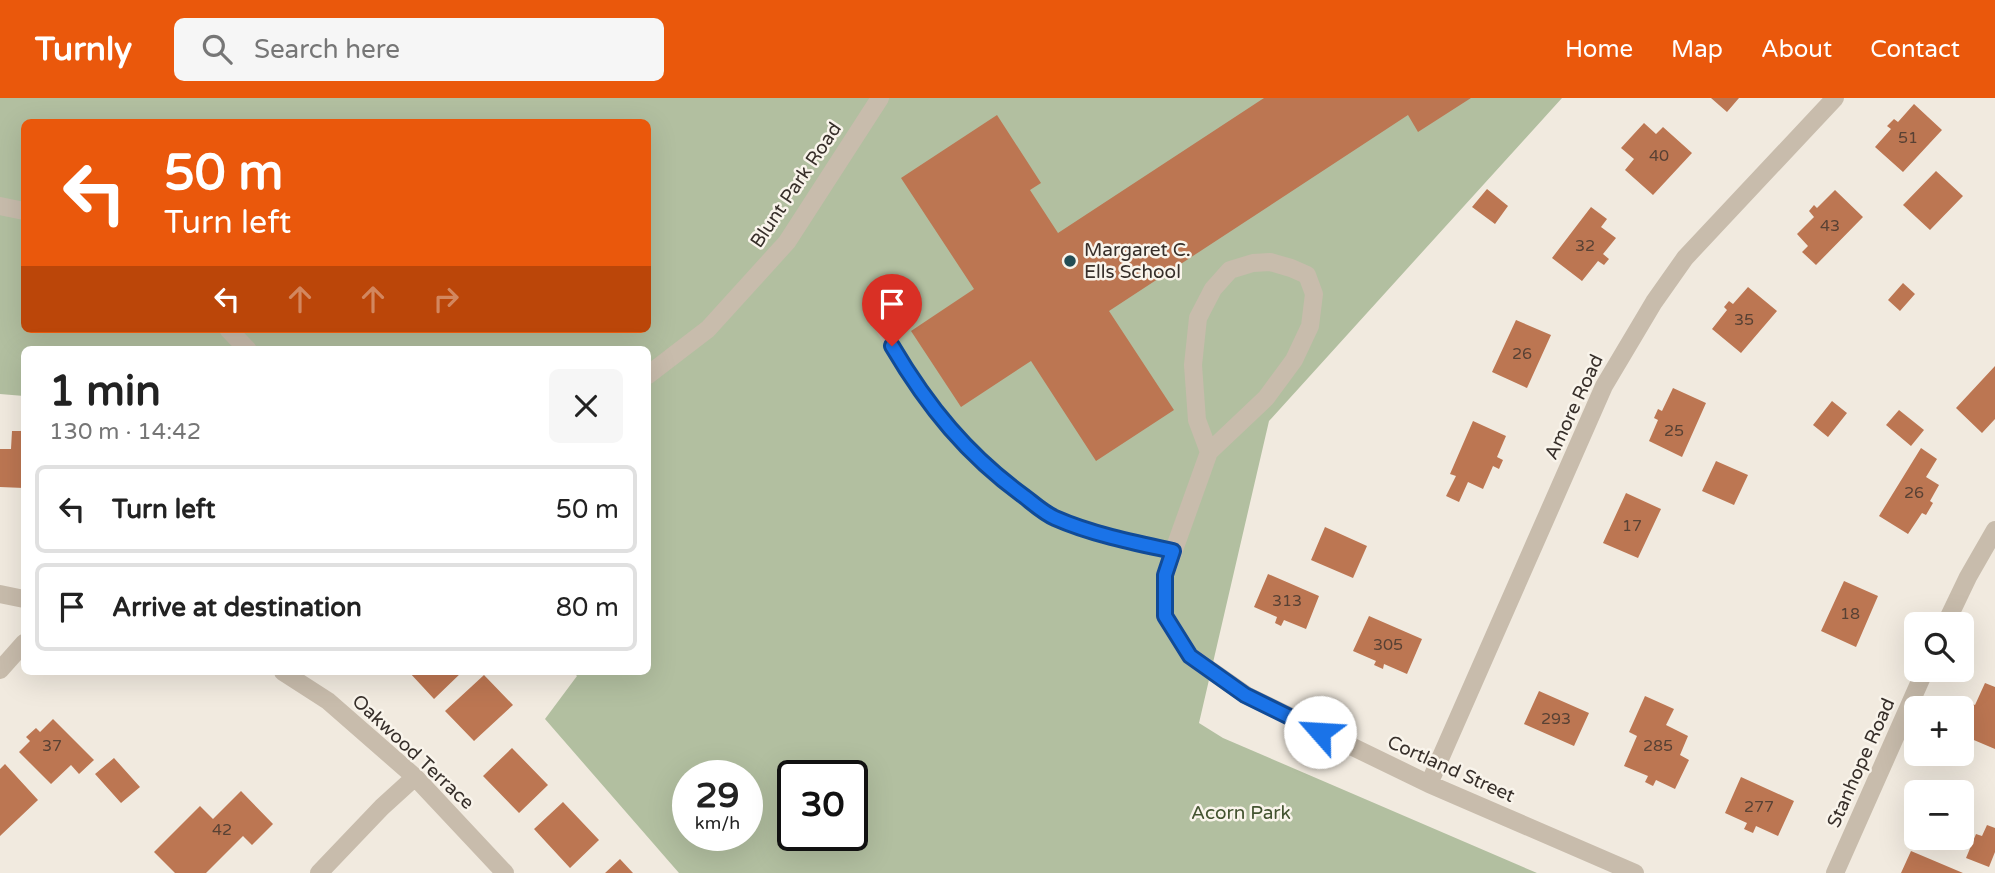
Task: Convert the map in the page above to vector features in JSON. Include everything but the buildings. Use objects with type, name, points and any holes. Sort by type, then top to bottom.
[{"type":"street","name":"Blunt Park Road","points":[[651,373],[708,330],[787,242],[880,98]]},
{"type":"street","name":"Amore Road","points":[[1429,784],[1604,386],[1628,344],[1685,258],[1835,98]]},
{"type":"street","points":[[0,206],[21,210]]},
{"type":"street","name":"Cortland Street","points":[[1209,452],[1197,420],[1193,365],[1198,318],[1213,289],[1230,270],[1253,263],[1270,262],[1307,275],[1314,294],[1310,326],[1294,360],[1266,398],[1209,452],[1165,575],[1165,616],[1190,656],[1245,695],[1429,784],[1635,873]]},
{"type":"street","points":[[232,333],[244,346]]},
{"type":"street","points":[[1951,612],[1995,530]]},
{"type":"street","points":[[0,594],[21,598]]},
{"type":"street","points":[[0,670],[21,646]]},
{"type":"street","name":"Oakwood Terrace","points":[[288,675],[328,701],[415,778],[505,873]]},
{"type":"street","name":"Stanhope Road","points":[[1835,873],[1920,682]]},
{"type":"street","points":[[318,873],[382,807],[415,778]]},
{"type":"lane","points":[[883,329],[912,379],[946,425],[996,476],[1054,518],[1122,540],[1173,551]]},
{"type":"green space","name":"Acorn Park","points":[[0,98],[1562,98],[1269,421],[1199,723],[1223,738],[1537,873],[679,873],[545,719],[576,675],[651,675],[651,346],[21,346],[21,396],[0,394]]},
{"type":"place","name":"Margaret C. Ells School","points":[[1070,261]]},
{"type":"route","points":[[892,346],[912,379],[946,425],[996,476],[1054,518],[1122,540],[1173,551],[1165,575],[1165,616],[1190,656],[1245,695],[1320,732]]}]
